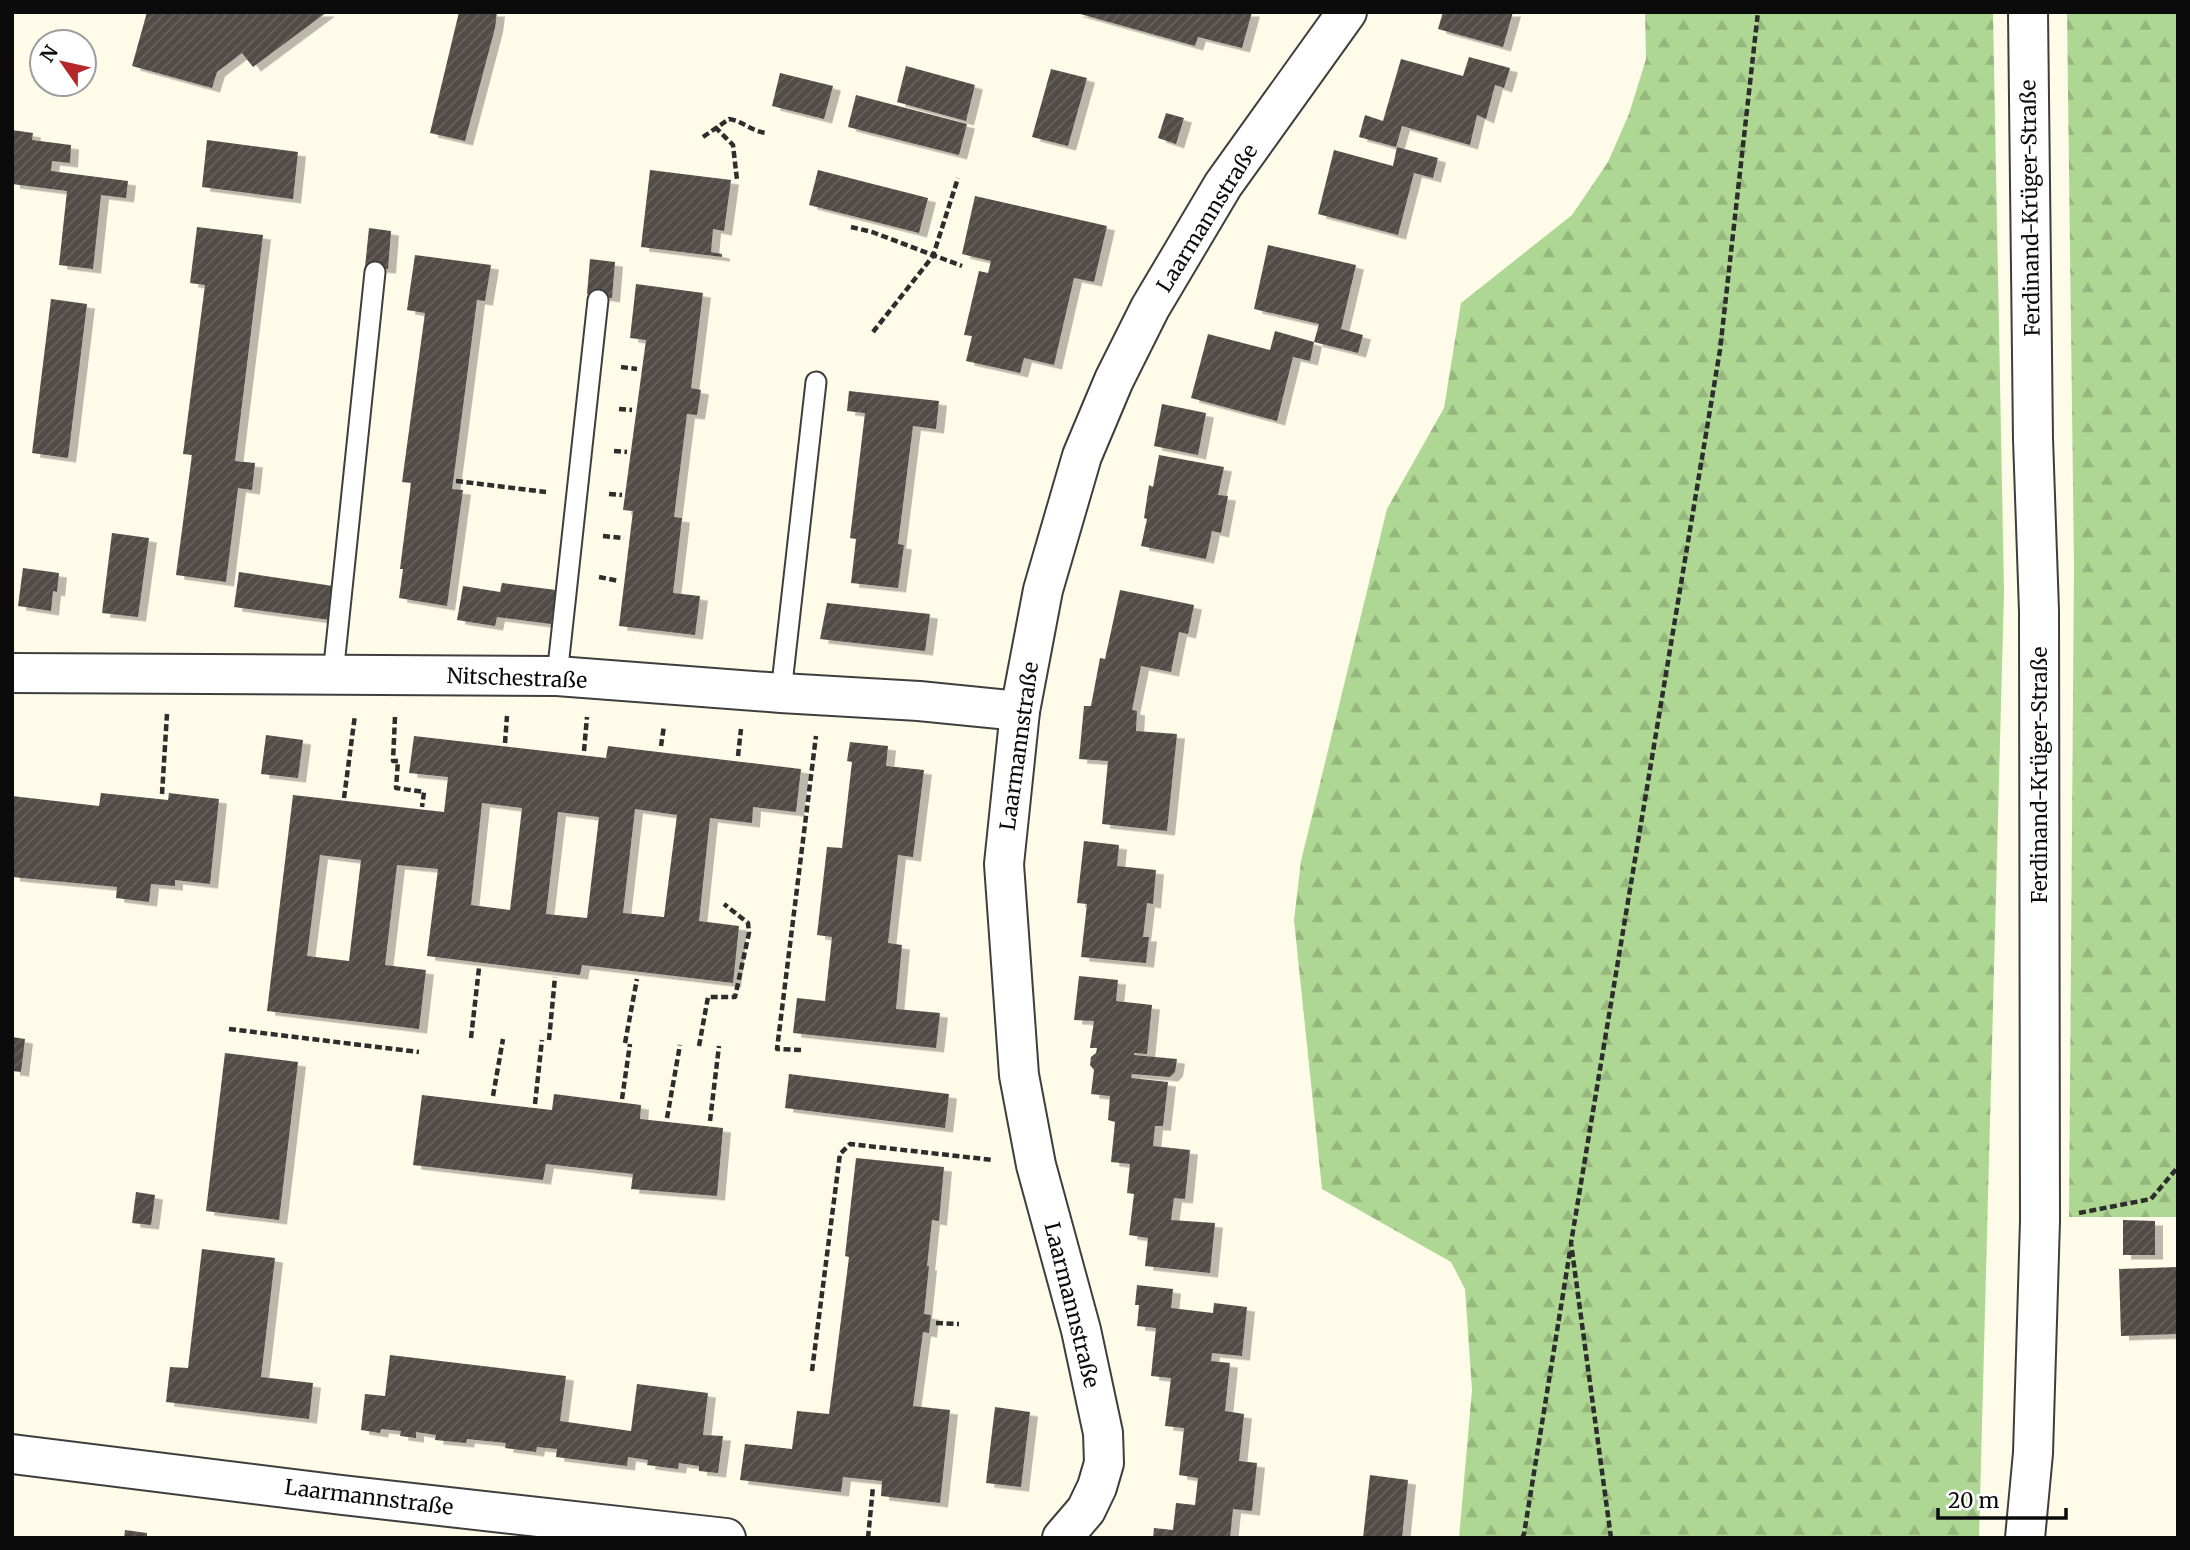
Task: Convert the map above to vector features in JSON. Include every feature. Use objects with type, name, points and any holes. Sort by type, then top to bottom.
[{"type":"street","name":"Laarmannstraße","points":[[1062,1538],[1086,1510],[1097,1487],[1104,1463],[1103,1433],[1081,1330],[1036,1165],[1019,1074],[1004,863],[1020,711],[1042,590],[1082,456],[1114,380],[1156,297],[1223,185],[1347,12]]},
{"type":"street","name":"Ferdinand-Krüger-Straße","points":[[2025,1538],[2033,1453],[2040,1221],[2039,611],[2033,439],[2028,12]]},
{"type":"street","name":"Nitschestraße","points":[[12,673],[169,676],[557,676],[919,701],[1020,711]]},
{"type":"street","name":"Laarmannstraße","points":[[12,1454],[342,1495],[726,1538]]},
{"type":"lane","points":[[363,675],[375,272]]},
{"type":"lane","points":[[557,676],[598,300]]},
{"type":"lane","points":[[781,693],[816,382]]},
{"type":"path","points":[[1522,1538],[1720,350],[1758,12]]},
{"type":"path","points":[[703,137],[725,121],[734,120],[748,129],[767,133]]},
{"type":"path","points":[[715,127],[733,145],[737,180]]},
{"type":"path","points":[[873,332],[933,256],[958,178]]},
{"type":"path","points":[[851,227],[872,232],[962,266]]},
{"type":"path","points":[[456,481],[577,496]]},
{"type":"path","points":[[344,798],[363,675]]},
{"type":"path","points":[[363,675],[393,761],[398,761],[396,788],[424,792],[422,807]]},
{"type":"path","points":[[162,794],[169,676]]},
{"type":"path","points":[[801,1050],[777,1049],[821,696]]},
{"type":"path","points":[[699,1046],[708,997],[735,997],[749,933],[748,923],[724,904]]},
{"type":"path","points":[[471,1038],[479,968]]},
{"type":"path","points":[[550,1041],[555,977]]},
{"type":"path","points":[[622,1099],[636,979]]},
{"type":"path","points":[[229,1029],[419,1052]]},
{"type":"path","points":[[493,1096],[503,1039]]},
{"type":"path","points":[[535,1104],[542,1040]]},
{"type":"path","points":[[667,1118],[680,1045]]},
{"type":"path","points":[[710,1121],[719,1046]]},
{"type":"path","points":[[812,1371],[839,1154],[850,1144],[1036,1165]]},
{"type":"path","points":[[2040,1221],[2151,1199],[2178,1167]]},
{"type":"path","points":[[1571,1243],[1611,1538]]},
{"type":"path","points":[[936,1323],[959,1324]]},
{"type":"path","points":[[867,1538],[873,1487]]},
{"type":"green space","points":[[1645,12],[1993,12],[2004,591],[1979,1538],[1459,1538],[1472,1390],[1465,1289],[1451,1262],[1322,1189],[1294,920],[1301,861],[1387,509],[1444,408],[1461,303],[1572,215],[1608,162],[1629,114],[1646,59]]},
{"type":"green space","points":[[2067,12],[2178,12],[2178,1217],[2069,1217],[2074,566]]},
{"type":"building","points":[[147,12],[327,12],[253,67],[242,53],[217,72],[212,88],[132,66]]},
{"type":"building","points":[[459,12],[497,12],[465,141],[430,133]]},
{"type":"building","points":[[1073,12],[1252,12],[1242,48],[1198,37],[1195,46]]},
{"type":"building","points":[[1443,12],[1513,12],[1503,47],[1438,29]]},
{"type":"building","points":[[1469,57],[1510,68],[1504,88],[1495,85],[1486,119],[1477,115],[1470,145],[1402,126],[1396,147],[1359,137],[1365,115],[1383,121],[1401,59],[1463,76]]},
{"type":"building","points":[[906,66],[975,85],[966,121],[897,102]]},
{"type":"building","points":[[1051,69],[1087,78],[1068,146],[1032,137]]},
{"type":"building","points":[[780,73],[833,86],[824,119],[772,106]]},
{"type":"building","points":[[856,95],[967,124],[959,155],[848,127]]},
{"type":"building","points":[[1166,113],[1184,118],[1176,144],[1158,138]]},
{"type":"building","points":[[12,130],[33,133],[32,140],[71,145],[70,163],[52,161],[51,171],[128,181],[126,198],[101,195],[93,269],[59,265],[67,191],[12,184]]},
{"type":"building","points":[[207,140],[298,152],[293,199],[202,187]]},
{"type":"building","points":[[1397,147],[1438,158],[1433,178],[1414,173],[1398,235],[1318,214],[1334,150],[1393,166]]},
{"type":"building","points":[[650,170],[731,180],[724,231],[713,229],[711,252],[722,254],[722,257],[641,247]]},
{"type":"building","points":[[818,170],[928,198],[919,233],[809,205]]},
{"type":"building","points":[[975,196],[1107,226],[1094,282],[1074,278],[1054,365],[1024,358],[1020,373],[966,361],[972,336],[964,335],[979,271],[988,273],[991,261],[962,254]]},
{"type":"building","points":[[197,227],[263,235],[235,461],[255,463],[252,490],[238,488],[226,582],[176,575],[192,455],[183,454],[205,285],[190,283]]},
{"type":"building","points":[[369,228],[391,231],[388,269],[365,267]]},
{"type":"building","points":[[1268,245],[1356,265],[1341,329],[1363,335],[1358,353],[1314,342],[1319,324],[1254,309]]},
{"type":"building","points":[[415,255],[491,265],[485,301],[477,300],[452,489],[463,490],[447,606],[399,598],[411,483],[402,482],[425,313],[407,310]]},
{"type":"building","points":[[590,259],[615,262],[612,298],[587,294]]},
{"type":"building","points":[[636,284],[703,293],[691,388],[701,390],[697,415],[687,414],[674,517],[682,518],[673,593],[700,596],[695,635],[619,626],[633,511],[623,510],[646,340],[630,338]]},
{"type":"building","points":[[51,299],[87,304],[68,458],[32,453]]},
{"type":"building","points":[[1275,331],[1314,342],[1310,361],[1293,357],[1277,421],[1191,398],[1208,334],[1270,350]]},
{"type":"building","points":[[849,391],[939,401],[936,429],[913,426],[898,544],[904,545],[898,588],[851,583],[856,539],[850,538],[865,413],[847,411]]},
{"type":"building","points":[[1162,404],[1206,413],[1198,455],[1154,446]]},
{"type":"building","points":[[1159,455],[1224,467],[1218,495],[1228,496],[1221,533],[1212,531],[1206,559],[1141,546],[1147,519],[1144,518],[1149,485],[1153,487]]},
{"type":"building","points":[[112,533],[149,538],[138,617],[102,613]]},
{"type":"building","points":[[23,568],[59,573],[57,592],[53,591],[51,611],[18,606]]},
{"type":"building","points":[[239,572],[333,586],[330,620],[234,607]]},
{"type":"building","points":[[502,583],[556,590],[551,624],[497,617],[495,626],[457,620],[463,586],[500,592]]},
{"type":"building","points":[[1120,590],[1194,605],[1188,634],[1179,632],[1171,672],[1141,666],[1132,710],[1137,711],[1136,731],[1177,734],[1167,831],[1102,824],[1108,761],[1079,759],[1084,706],[1091,706],[1100,658],[1105,659]]},
{"type":"building","points":[[827,603],[930,614],[925,651],[820,639]]},
{"type":"building","points":[[266,735],[303,740],[298,778],[261,774]]},
{"type":"building","points":[[414,736],[606,758],[608,746],[801,769],[796,812],[753,807],[752,823],[710,818],[699,921],[739,926],[733,983],[582,965],[580,975],[427,956],[438,869],[397,865],[385,965],[426,970],[419,1029],[267,1011],[293,795],[444,812],[448,777],[409,773]],"holes":[[[482,803],[522,808],[510,910],[471,905]],[[635,809],[677,815],[664,917],[623,913]],[[558,812],[599,817],[587,918],[546,914]],[[320,855],[361,860],[349,961],[307,956]]]},
{"type":"building","points":[[850,742],[888,746],[886,766],[924,770],[913,857],[898,855],[888,943],[902,945],[896,1009],[940,1013],[936,1048],[793,1033],[797,998],[825,1001],[832,937],[817,935],[827,847],[842,848],[852,762],[847,761]]},
{"type":"building","points":[[101,793],[168,800],[169,793],[219,799],[210,884],[175,880],[175,886],[151,884],[149,902],[116,898],[117,887],[12,877],[12,796],[99,806]]},
{"type":"building","points":[[1084,841],[1119,845],[1117,866],[1156,870],[1153,904],[1147,903],[1143,937],[1149,937],[1146,963],[1081,957],[1087,904],[1077,903]]},
{"type":"building","points":[[1079,976],[1118,980],[1116,1001],[1152,1005],[1147,1054],[1134,1055],[1177,1059],[1175,1072],[1170,1077],[1132,1074],[1131,1078],[1168,1082],[1163,1126],[1155,1126],[1153,1146],[1190,1150],[1185,1199],[1174,1198],[1171,1220],[1215,1223],[1210,1273],[1145,1266],[1148,1238],[1129,1235],[1134,1194],[1127,1193],[1130,1164],[1111,1162],[1115,1122],[1108,1120],[1110,1096],[1091,1094],[1094,1070],[1090,1065],[1091,1057],[1097,1048],[1090,1048],[1094,1021],[1074,1020]]},
{"type":"building","points":[[12,1037],[25,1039],[21,1072],[12,1071]]},
{"type":"building","points":[[225,1053],[298,1062],[279,1220],[206,1211]]},
{"type":"building","points":[[789,1074],[949,1094],[945,1128],[785,1108]]},
{"type":"building","points":[[554,1094],[641,1105],[640,1119],[723,1128],[717,1196],[631,1189],[633,1174],[546,1164],[543,1180],[413,1165],[422,1095],[552,1110]]},
{"type":"building","points":[[856,1158],[944,1167],[939,1221],[932,1220],[927,1266],[924,1314],[931,1315],[929,1333],[923,1332],[913,1406],[950,1410],[940,1503],[881,1496],[882,1481],[843,1477],[841,1492],[740,1480],[745,1444],[792,1449],[797,1411],[829,1414],[849,1257],[845,1256]]},
{"type":"building","points":[[136,1192],[155,1195],[151,1225],[132,1223]]},
{"type":"building","points":[[2123,1220],[2155,1221],[2155,1255],[2123,1255]]},
{"type":"building","points":[[202,1249],[275,1258],[261,1377],[313,1383],[309,1419],[166,1402],[170,1367],[188,1368]]},
{"type":"building","points":[[2178,1267],[2178,1334],[2121,1336],[2119,1269]]},
{"type":"building","points":[[1137,1285],[1173,1289],[1171,1308],[1213,1313],[1214,1303],[1247,1307],[1242,1356],[1212,1353],[1211,1361],[1230,1363],[1225,1411],[1244,1414],[1239,1461],[1257,1463],[1252,1511],[1233,1509],[1230,1538],[1153,1538],[1154,1528],[1173,1530],[1176,1503],[1195,1505],[1198,1478],[1179,1475],[1184,1428],[1165,1426],[1171,1378],[1151,1376],[1156,1328],[1137,1326]]},
{"type":"building","points":[[390,1355],[566,1376],[560,1421],[631,1431],[637,1384],[708,1393],[703,1435],[723,1436],[718,1473],[699,1471],[699,1466],[679,1463],[678,1469],[647,1465],[648,1460],[628,1457],[627,1466],[556,1457],[557,1449],[537,1447],[536,1452],[505,1448],[506,1443],[467,1439],[466,1443],[435,1440],[436,1435],[416,1432],[416,1438],[400,1436],[401,1431],[381,1429],[380,1433],[361,1430],[365,1394],[385,1396]]},
{"type":"building","points":[[995,1407],[1030,1412],[1021,1487],[986,1483]]},
{"type":"building","points":[[1370,1475],[1408,1480],[1402,1538],[1363,1538]]},
{"type":"building","points":[[125,1530],[147,1533],[147,1538],[124,1538]]}]
